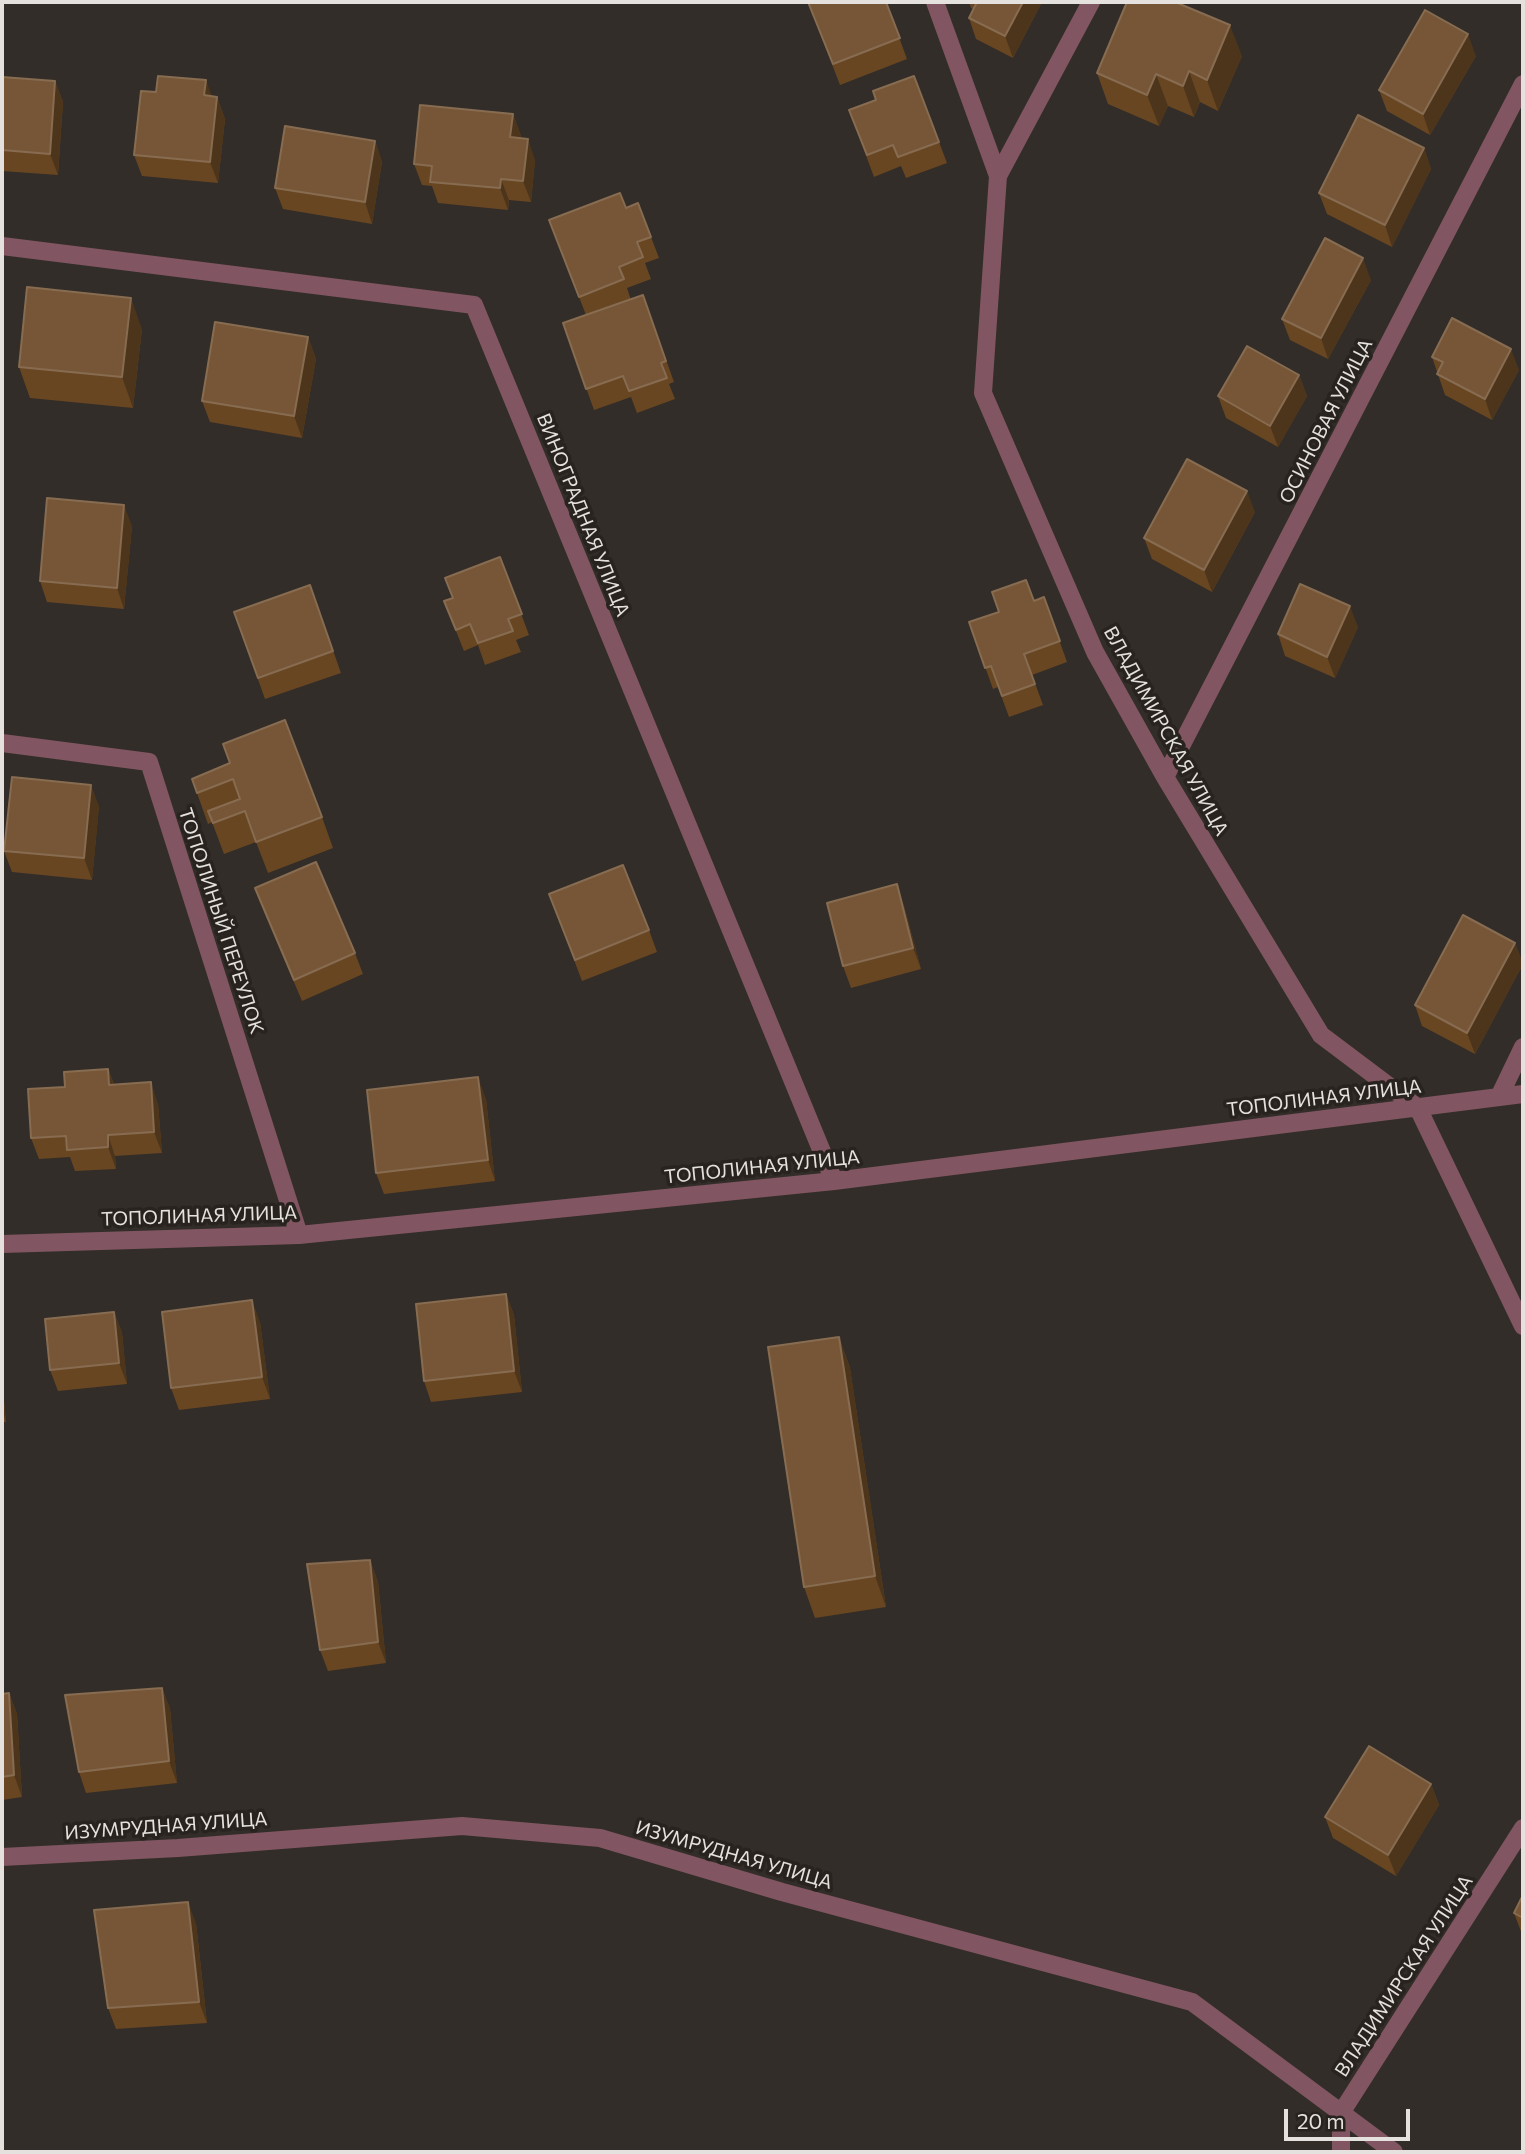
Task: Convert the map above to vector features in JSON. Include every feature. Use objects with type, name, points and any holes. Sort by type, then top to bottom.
[{"type":"street","name":"ВЛАДИМИРСКАЯ УЛИЦА","points":[[935,2],[998,176],[983,393],[1095,652],[1165,777],[1321,1035],[1418,1108],[1523,1326]]},
{"type":"street","points":[[998,176],[1091,2]]},
{"type":"street","name":"ОСИНОВАЯ УЛИЦА","points":[[1165,777],[1523,84]]},
{"type":"street","name":"ВИНОГРАДНАЯ УЛИЦА","points":[[2,246],[474,305],[834,1181]]},
{"type":"street","name":"ТОПОЛИНЫЙ ПЕРЕУЛОК","points":[[2,743],[149,762],[299,1235]]},
{"type":"street","points":[[1499,1097],[1523,1047]]},
{"type":"street","name":"ТОПОЛИНАЯ УЛИЦА","points":[[2,1244],[299,1235],[834,1181],[1523,1094]]},
{"type":"street","name":"ИЗУМРУДНАЯ УЛИЦА","points":[[2,1857],[178,1848],[462,1826],[600,1838],[782,1892],[1192,2002],[1394,2152]]},
{"type":"street","name":"ВЛАДИМИРСКАЯ УЛИЦА","points":[[1341,2113],[1523,1828]]},
{"type":"street","points":[[1341,2113],[1341,2152]]},
{"type":"building","points":[[808,2],[886,2],[900,38],[833,64]]},
{"type":"building","points":[[977,2],[1023,2],[1005,36],[969,18]]},
{"type":"building","points":[[1127,2],[1175,2],[1230,25],[1207,80],[1189,71],[1183,86],[1156,74],[1147,95],[1097,73]]},
{"type":"building","points":[[1425,10],[1468,34],[1423,114],[1379,90]]},
{"type":"building","points":[[158,76],[206,80],[204,95],[217,97],[210,162],[134,155],[141,91],[156,92]]},
{"type":"building","points":[[914,76],[939,142],[898,157],[893,145],[867,155],[849,110],[876,100],[873,91]]},
{"type":"building","points":[[2,77],[55,81],[50,154],[2,150]]},
{"type":"building","points":[[420,105],[513,114],[510,137],[528,139],[523,181],[501,179],[500,188],[430,182],[432,166],[414,164]]},
{"type":"building","points":[[1358,115],[1424,148],[1385,225],[1319,193]]},
{"type":"building","points":[[285,126],[375,141],[365,202],[275,188]]},
{"type":"building","points":[[620,193],[626,208],[638,203],[651,237],[637,242],[643,257],[619,267],[624,279],[579,297],[549,220]]},
{"type":"building","points":[[1325,238],[1363,258],[1321,338],[1282,319]]},
{"type":"building","points":[[27,287],[131,298],[122,377],[19,367]]},
{"type":"building","points":[[643,295],[666,361],[661,363],[667,378],[629,391],[623,376],[586,389],[563,323]]},
{"type":"building","points":[[1452,318],[1511,349],[1485,399],[1437,374],[1443,362],[1432,357]]},
{"type":"building","points":[[215,322],[308,337],[294,416],[202,401]]},
{"type":"building","points":[[1247,346],[1299,375],[1270,426],[1218,396]]},
{"type":"building","points":[[1187,459],[1247,491],[1204,570],[1144,538]]},
{"type":"building","points":[[47,498],[124,505],[117,588],[40,581]]},
{"type":"building","points":[[500,557],[522,614],[508,619],[513,631],[478,643],[470,624],[456,630],[444,601],[453,598],[445,578]]},
{"type":"building","points":[[1026,580],[1034,601],[1044,597],[1060,641],[1024,654],[1035,684],[1002,696],[991,666],[985,668],[969,622],[999,612],[992,592]]},
{"type":"building","points":[[1300,584],[1350,606],[1327,657],[1278,634]]},
{"type":"building","points":[[310,585],[333,651],[258,678],[234,612]]},
{"type":"building","points":[[285,720],[322,817],[256,842],[245,811],[213,823],[208,811],[240,799],[233,779],[197,793],[192,779],[230,763],[223,744]]},
{"type":"building","points":[[12,777],[91,785],[84,858],[4,851]]},
{"type":"building","points":[[316,862],[355,953],[294,980],[255,888]]},
{"type":"building","points":[[623,865],[649,930],[575,960],[549,894]]},
{"type":"building","points":[[897,884],[913,948],[843,966],[827,903]]},
{"type":"building","points":[[1463,915],[1515,943],[1467,1033],[1415,1005]]},
{"type":"building","points":[[108,1069],[109,1085],[151,1082],[154,1132],[108,1135],[108,1147],[67,1150],[66,1136],[31,1138],[28,1089],[65,1087],[64,1072]]},
{"type":"building","points":[[478,1077],[488,1160],[376,1173],[367,1090]]},
{"type":"building","points":[[506,1294],[514,1371],[424,1381],[416,1304]]},
{"type":"building","points":[[252,1300],[262,1377],[171,1388],[162,1312]]},
{"type":"building","points":[[114,1312],[119,1363],[50,1370],[45,1319]]},
{"type":"building","points":[[839,1337],[875,1576],[804,1587],[768,1347]]},
{"type":"building","points":[[370,1560],[378,1642],[320,1650],[307,1564]]},
{"type":"building","points":[[162,1688],[169,1761],[79,1772],[65,1695]]},
{"type":"building","points":[[9,1693],[14,1775],[2,1777],[2,1694]]},
{"type":"building","points":[[1369,1746],[1431,1784],[1388,1855],[1325,1817]]},
{"type":"building","points":[[1523,1895],[1523,1918],[1514,1913]]},
{"type":"building","points":[[188,1902],[199,2002],[108,2008],[94,1910]]}]
